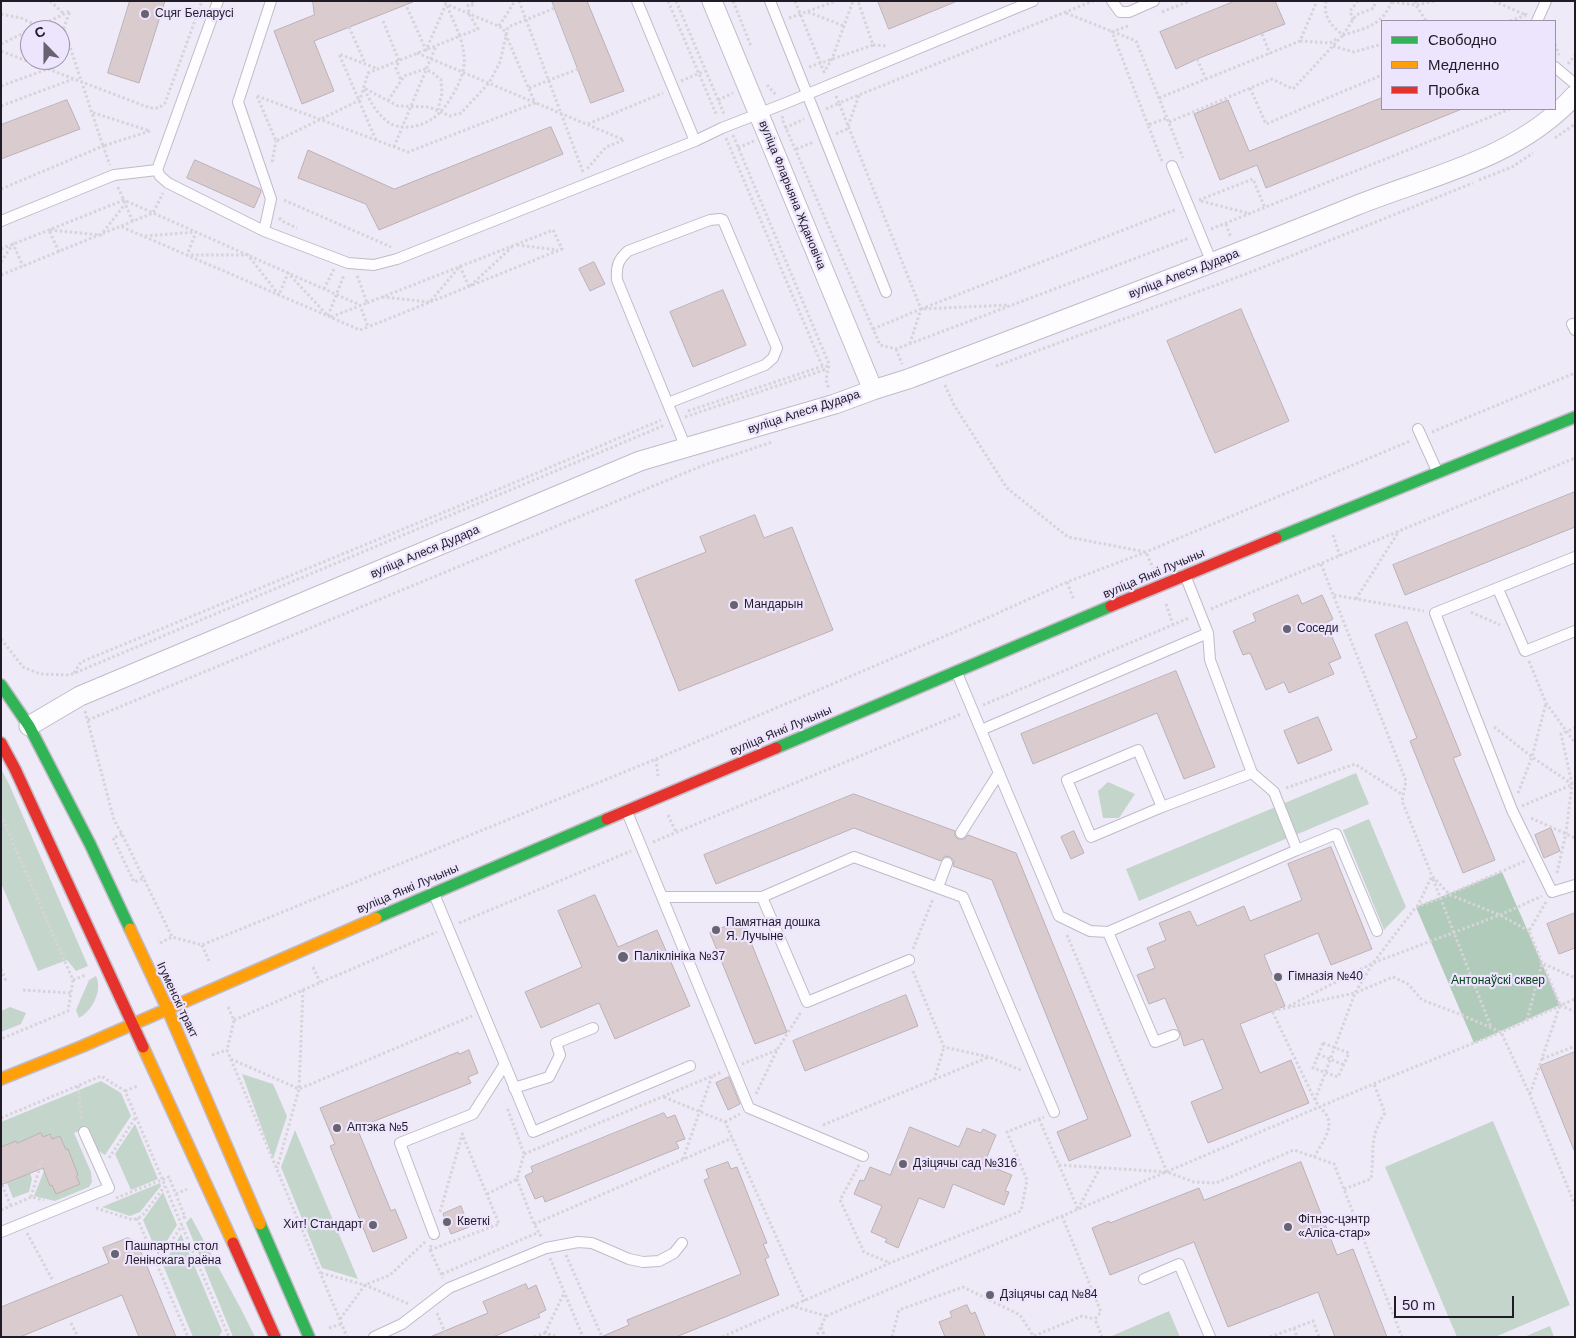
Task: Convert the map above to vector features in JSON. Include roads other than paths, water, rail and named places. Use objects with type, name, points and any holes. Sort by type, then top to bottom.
[{"type":"main road","name":"вуліца Янкі Лучыны","points":[[1,1079],[433,893],[1185,575],[1575,417]]},
{"type":"main road","name":"Ігуменскі тракт","points":[[1,685],[29,726],[90,844],[100,870],[167,1008],[309,1337]]},
{"type":"main road","points":[[1,743],[15,769],[133,1023],[275,1337]]},
{"type":"street","name":"вуліца Фларыяна Ждановіча","points":[[712,1],[873,390]]},
{"type":"street","name":"вуліца Алеся Дудара","points":[[29,726],[90,692],[640,462],[835,404],[908,379],[1212,263],[1392,191],[1486,158],[1524,138],[1559,112],[1575,95]]},
{"type":"lane","points":[[218,1],[157,170],[160,176],[168,183],[264,231],[348,263],[374,265],[397,259],[695,141],[725,126],[786,103],[1033,1]]},
{"type":"lane","points":[[264,231],[271,199],[238,102],[271,1]]},
{"type":"lane","points":[[637,1],[695,141]]},
{"type":"lane","points":[[770,1],[886,292]]},
{"type":"lane","points":[[1112,1],[1120,12],[1129,12],[1154,1]]},
{"type":"lane","points":[[1537,20],[1546,1]]},
{"type":"lane","points":[[1556,68],[1575,84]]},
{"type":"lane","points":[[1172,166],[1212,263]]},
{"type":"lane","points":[[1,221],[114,175],[157,170]]},
{"type":"lane","points":[[668,403],[765,365],[773,358],[777,348],[723,220],[720,219],[710,220],[628,252],[620,259],[616,268],[617,280],[686,448]]},
{"type":"lane","points":[[1420,433],[1438,472]]},
{"type":"lane","points":[[1575,557],[1457,606],[1435,613],[1512,810],[1552,892],[1575,885]]},
{"type":"lane","points":[[1185,575],[1208,633],[1210,660],[1252,773],[1274,792],[1297,850]]},
{"type":"lane","points":[[1498,589],[1525,651],[1575,631]]},
{"type":"lane","points":[[981,730],[1208,633]]},
{"type":"lane","points":[[957,672],[1059,916],[1090,931],[1108,932],[1336,834],[1377,931]]},
{"type":"lane","points":[[1162,807],[1138,750],[1067,780],[1091,837],[1162,807],[1252,773]]},
{"type":"lane","points":[[961,833],[999,773]]},
{"type":"lane","points":[[627,811],[749,1108],[863,1156]]},
{"type":"lane","points":[[662,897],[762,897],[854,858],[963,896],[1054,1112]]},
{"type":"lane","points":[[938,887],[948,863]]},
{"type":"lane","points":[[433,893],[533,1132],[690,1066]]},
{"type":"lane","points":[[762,897],[806,1002],[909,960]]},
{"type":"lane","points":[[1108,932],[1155,1042],[1174,1035]]},
{"type":"lane","points":[[514,1088],[549,1077],[560,1055],[556,1043],[593,1028]]},
{"type":"lane","points":[[434,1234],[400,1143],[473,1114],[504,1064]]},
{"type":"lane","points":[[1,1232],[108,1188],[84,1132]]},
{"type":"lane","points":[[374,1337],[402,1324],[448,1288],[546,1248],[578,1242],[592,1243],[628,1259],[643,1262],[659,1261],[674,1253],[682,1243]]},
{"type":"lane","points":[[1144,1279],[1179,1264],[1210,1337]]},
{"type":"place","name":"Сцяг Беларусі","points":[[145,14]]},
{"type":"place","name":"Мандарын","points":[[734,605]]},
{"type":"place","name":"Соседи","points":[[1287,629]]},
{"type":"place","name":"Памятная дошка Я. Лучыне","points":[[716,930]]},
{"type":"place","name":"Паліклініка №37","points":[[623,957]]},
{"type":"place","name":"Гімназія №40","points":[[1278,977]]},
{"type":"place","name":"Аптэка №5","points":[[337,1128]]},
{"type":"place","name":"Дзіцячы сад №316","points":[[903,1164]]},
{"type":"place","name":"Кветкі","points":[[447,1222]]},
{"type":"place","name":"Хит! Стандарт","points":[[373,1225]]},
{"type":"place","name":"Фітнэс-цэнтр «Аліса-стар»","points":[[1288,1227]]},
{"type":"place","name":"Пашпартны стол Ленінскага раёна","points":[[115,1254]]},
{"type":"place","name":"Дзіцячы сад №84","points":[[990,1295]]},
{"type":"park label","name":"Антонаўскі сквер","points":[[1498,981]]}]
